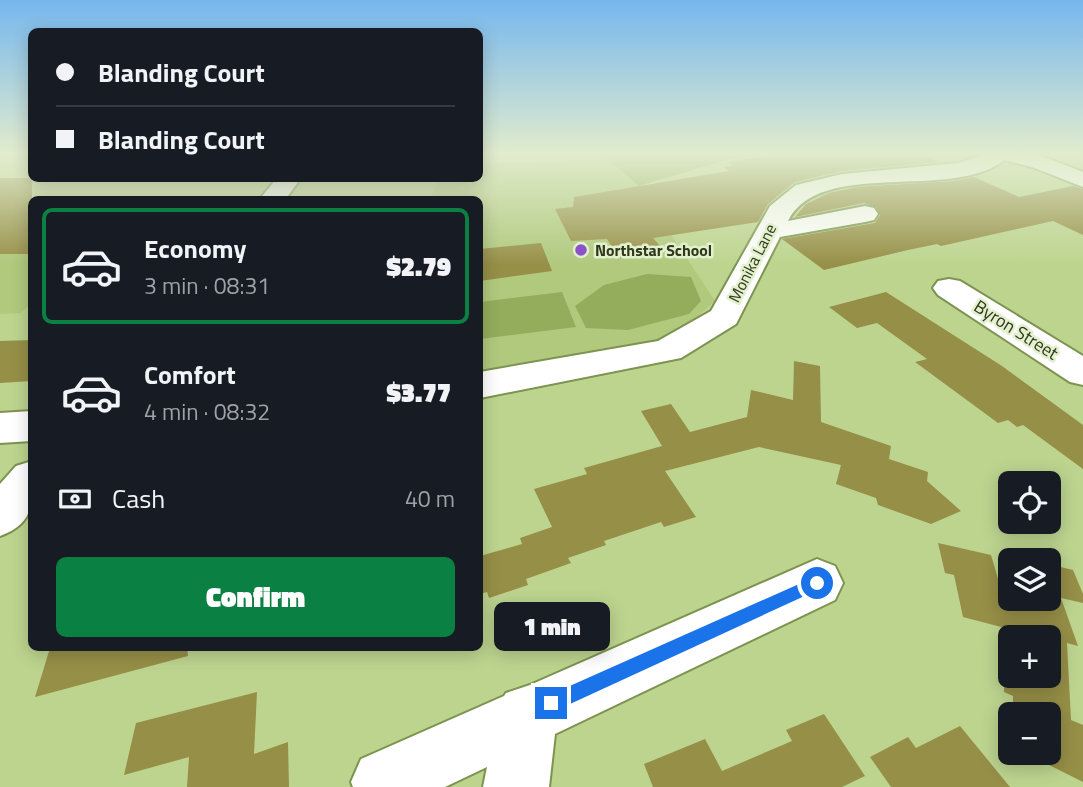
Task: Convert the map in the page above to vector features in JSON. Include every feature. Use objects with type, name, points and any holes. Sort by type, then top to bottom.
[{"type":"street","name":"Monika Lane","points":[[483,384],[668,351],[724,317],[769,228],[783,206],[804,192]]},
{"type":"street","points":[[769,228],[788,229],[864,214]]},
{"type":"street","name":"Byron Street","points":[[949,288],[1083,373]]},
{"type":"street","points":[[0,428],[28,426]]},
{"type":"street","points":[[0,516],[28,483]]},
{"type":"street","points":[[384,782],[817,583]]},
{"type":"street","points":[[516,787],[527,714]]},
{"type":"shaded area","name":"Northstar School","points":[[434,192],[643,192],[715,301],[667,343],[483,373],[483,196],[432,196]]},
{"type":"shaded area","points":[[28,215],[28,306],[21,313],[0,314],[0,216]]},
{"type":"shaded area","points":[[647,274],[691,277],[701,301],[689,314],[628,330],[586,328],[575,306],[604,285]]},
{"type":"shaded area","points":[[562,292],[576,327],[483,339],[483,302]]},
{"type":"building","points":[[0,192],[32,192],[32,196],[28,196],[28,254],[0,254]]},
{"type":"building","points":[[605,192],[783,192],[768,204],[758,222],[653,238],[661,247],[654,248],[658,253],[619,258],[607,239],[571,241],[555,209],[573,207],[574,197]]},
{"type":"building","points":[[1007,192],[1019,197],[1045,192],[1083,192],[1083,235],[1053,221],[824,270],[782,239],[875,223],[880,215],[876,207],[864,203],[795,217],[806,204],[829,193]]},
{"type":"building","points":[[541,243],[552,271],[483,281],[483,249]]},
{"type":"building","points":[[886,292],[1002,366],[1083,425],[1083,469],[1023,425],[1017,427],[1008,420],[998,423],[915,362],[927,359],[877,323],[857,328],[829,307]]},
{"type":"building","points":[[28,340],[28,381],[0,383],[0,341]]},
{"type":"building","points":[[794,361],[820,366],[821,422],[891,446],[889,459],[928,472],[927,481],[961,511],[931,524],[878,505],[876,498],[836,484],[841,465],[759,447],[665,471],[696,517],[664,527],[661,522],[604,541],[606,545],[568,558],[571,563],[526,579],[528,585],[489,598],[487,592],[483,593],[483,555],[522,544],[520,538],[552,527],[534,489],[587,474],[584,468],[662,446],[641,411],[671,404],[690,432],[747,417],[751,390],[793,400]]},
{"type":"building","points":[[938,543],[991,555],[998,579],[998,611],[1061,611],[1061,598],[1078,646],[1067,643],[1071,720],[1083,725],[1083,782],[1049,765],[1061,765],[1061,702],[1013,702],[1013,696],[1004,692],[1004,688],[1061,688],[1061,625],[998,626],[963,617],[954,575],[945,573]]},
{"type":"building","points":[[1061,567],[1073,570],[1083,594],[1083,603],[1061,598]]},
{"type":"building","points":[[49,651],[187,651],[188,656],[35,697]]},
{"type":"building","points":[[257,692],[254,754],[288,742],[289,787],[187,787],[189,757],[124,775],[136,723]]},
{"type":"building","points":[[824,714],[865,776],[842,787],[653,787],[644,764],[705,739],[722,771],[792,741],[786,730]]},
{"type":"building","points":[[960,726],[1010,787],[891,787],[870,757],[908,737],[916,748]]},
{"type":"place","name":"Northstar School","points":[[581,250]]},
{"type":"route","points":[[551,703],[817,583]]}]
